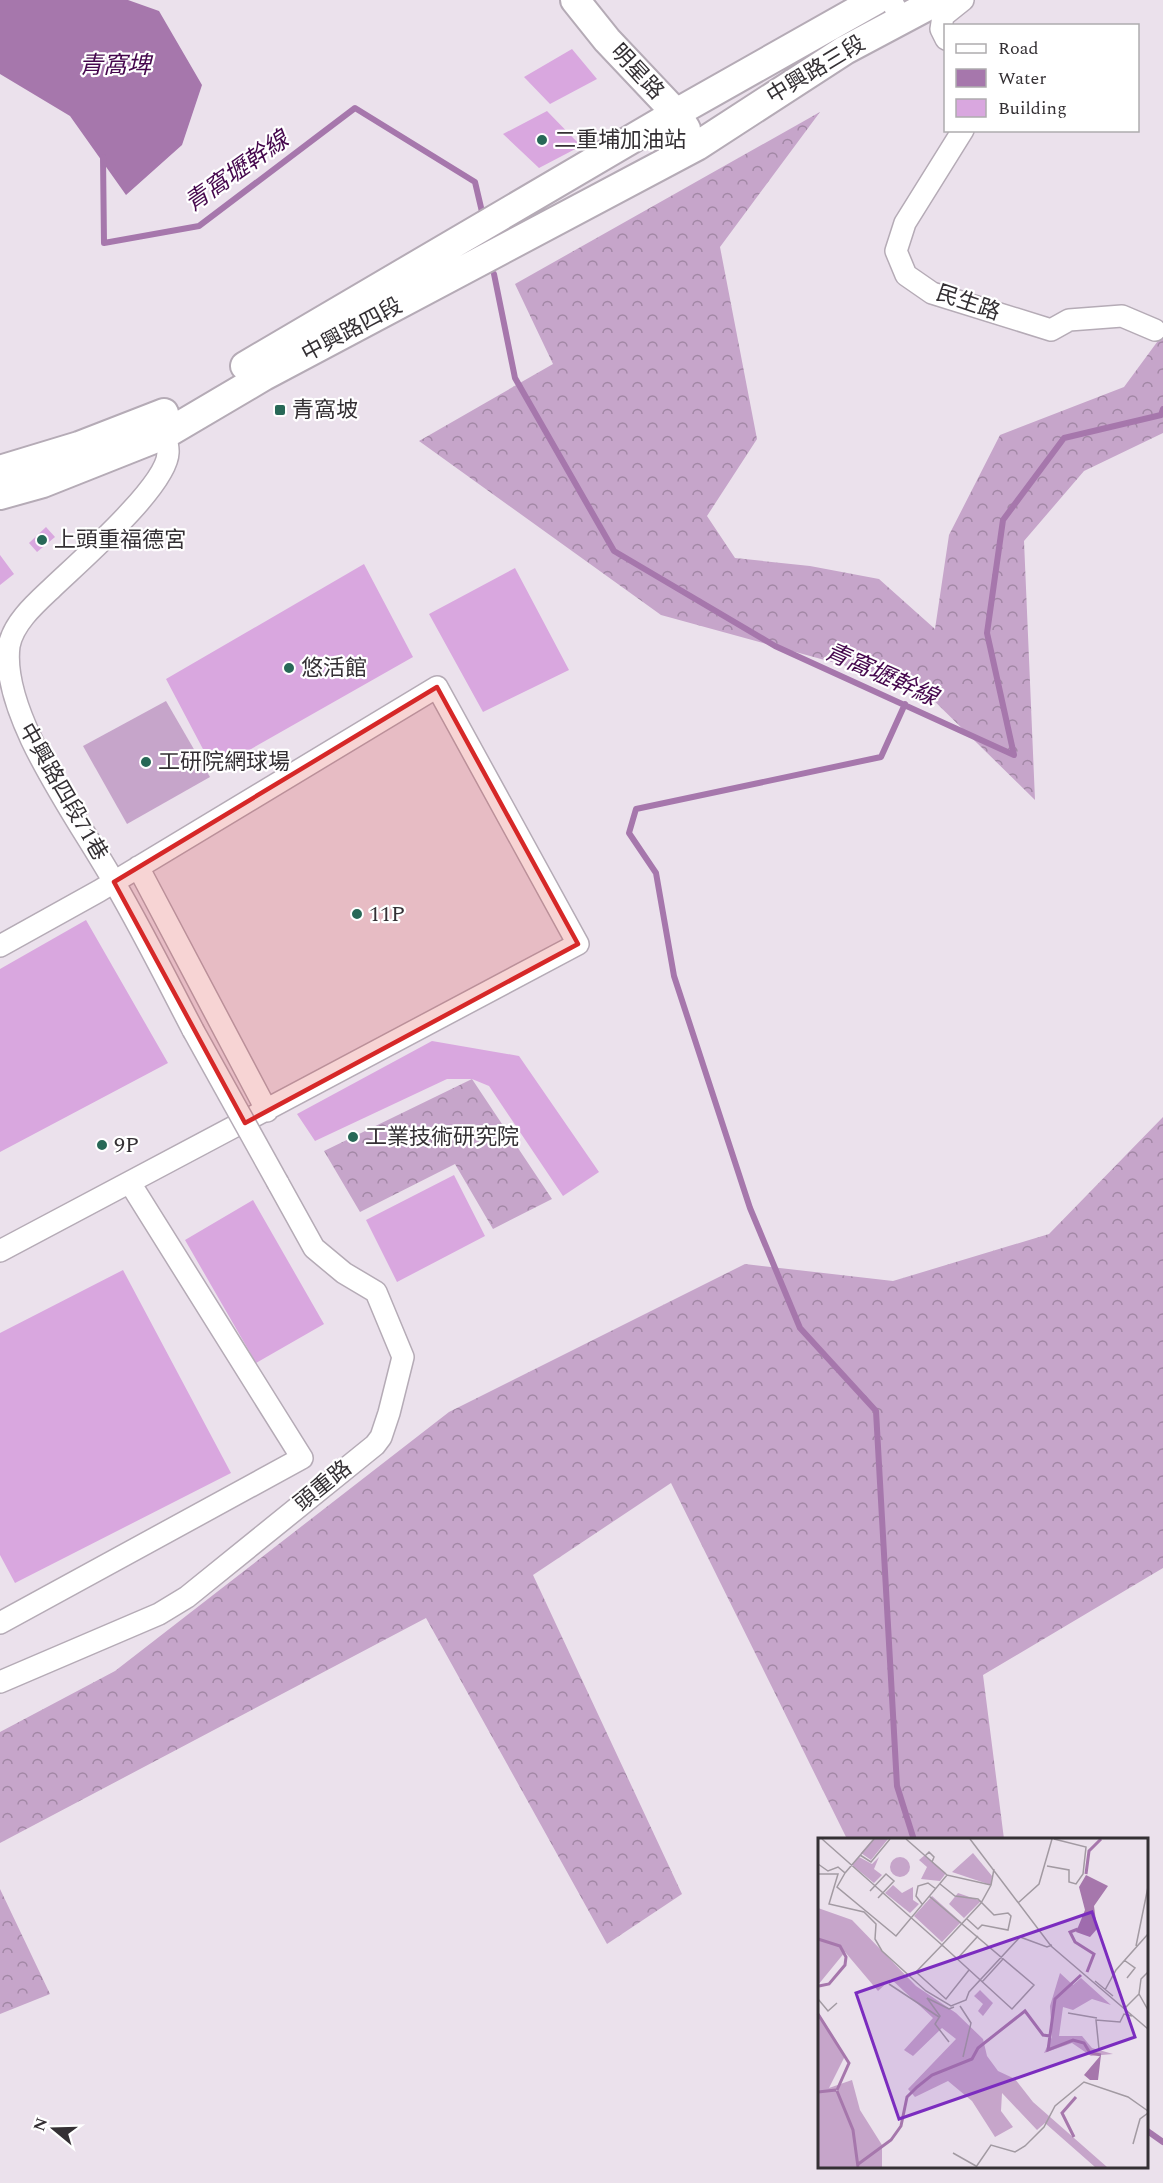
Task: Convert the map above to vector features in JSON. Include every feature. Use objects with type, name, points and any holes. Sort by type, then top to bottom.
[{"type":"main road","name":"明星路","points":[[575,0],[608,40],[676,113],[697,146]]},
{"type":"main road","name":"中興路三段","points":[[676,113],[876,0]]},
{"type":"main road","name":"中興路三段","points":[[697,146],[845,50],[897,11],[939,0]]},
{"type":"main road","name":"中興路四段","points":[[0,470],[160,426],[676,113]]},
{"type":"main road","name":"中興路四段","points":[[0,495],[43,483],[264,376],[697,146]]},
{"type":"street","points":[[944,37],[940,29],[943,16],[963,0]]},
{"type":"street","name":"民生路","points":[[962,132],[905,223],[896,251],[906,275],[932,293],[1051,330],[1069,320],[1122,315],[1155,330]]},
{"type":"street","name":"中興路四段71巷","points":[[160,426],[169,452],[163,473],[108,534],[28,611],[9,643],[7,672],[15,704],[28,736],[114,882],[278,1183]]},
{"type":"street","points":[[0,946],[114,882],[437,687],[578,944],[267,1111],[1,1248]]},
{"type":"street","points":[[138,867],[267,1111]]},
{"type":"street","points":[[0,1623],[302,1458],[130,1183]]},
{"type":"street","name":"頭重路","points":[[0,1682],[159,1614],[187,1597],[381,1437],[403,1357],[376,1292],[344,1273],[314,1248],[278,1183]]},
{"type":"highlighted area","points":[[437,687],[578,944],[245,1123],[114,882]]},
{"type":"green space","points":[[820,112],[720,247],[757,439],[707,516],[735,558],[810,566],[879,579],[935,629],[949,535],[1000,435],[1124,387],[1163,334],[1163,433],[1084,471],[1024,541],[1035,800],[919,686],[661,615],[419,441],[553,364],[515,284]]},
{"type":"green space","name":"工研院網球場","points":[[166,701],[210,777],[127,824],[83,746]]},
{"type":"green space","points":[[472,1079],[552,1199],[493,1229],[455,1164],[360,1212],[324,1151]]},
{"type":"green space","points":[[1163,1117],[1163,1568],[983,1675],[1004,1838],[847,1838],[671,1483],[533,1575],[682,1894],[607,1944],[426,1618],[0,1843],[0,1732],[115,1671],[449,1412],[745,1264],[893,1281],[1049,1234]]},
{"type":"green space","points":[[0,1889],[50,1994],[0,2014]]},
{"type":"water","name":"青窩埤","points":[[0,0],[128,0],[159,11],[202,85],[182,145],[126,195],[70,116],[0,74]]},
{"type":"building","name":"二重埔加油站","points":[[572,49],[597,79],[550,104],[524,77]]},
{"type":"building","name":"二重埔加油站","points":[[547,111],[581,146],[539,168],[503,134]]},
{"type":"building","name":"上頭重福德宮","points":[[46,527],[55,537],[37,552],[29,543]]},
{"type":"building","points":[[0,555],[14,574],[0,585]]},
{"type":"building","name":"悠活館","points":[[364,564],[413,657],[214,770],[166,679]]},
{"type":"building","points":[[515,568],[569,670],[483,712],[429,614]]},
{"type":"building","points":[[86,920],[168,1063],[0,1152],[0,969]]},
{"type":"building","points":[[432,1041],[519,1056],[599,1172],[563,1196],[489,1086],[472,1079],[447,1079],[315,1141],[297,1114]]},
{"type":"building","points":[[454,1175],[485,1236],[397,1282],[366,1220]]},
{"type":"building","points":[[253,1200],[324,1324],[256,1363],[185,1240]]},
{"type":"building","points":[[123,1270],[231,1473],[15,1583],[0,1555],[0,1333]]},
{"type":"waterway","name":"青窩壢幹線","points":[[103,157],[104,243],[199,226],[355,108],[475,182],[483,216]]},
{"type":"waterway","name":"青窩壢幹線","points":[[494,274],[515,378],[614,551],[775,646],[1014,755],[987,633],[1003,520],[1064,438],[1161,415],[1163,409]]},
{"type":"waterway","points":[[905,704],[881,757],[636,809],[629,833],[656,873],[674,976],[750,1208],[800,1328],[876,1411],[897,1786],[913,1838]]},
{"type":"waterway","points":[[1148,2131],[1163,2142]]},
{"type":"place","name":"二重埔加油站","points":[[542,140]]},
{"type":"place","name":"青窩坡","points":[[280,410]]},
{"type":"place","name":"上頭重福德宮","points":[[42,540]]},
{"type":"place","name":"悠活館","points":[[289,668]]},
{"type":"place","name":"工研院網球場","points":[[146,762]]},
{"type":"place","name":"11P","points":[[357,914]]},
{"type":"place","name":"工業技術研究院","points":[[353,1137]]},
{"type":"place","name":"9P","points":[[102,1145]]}]
